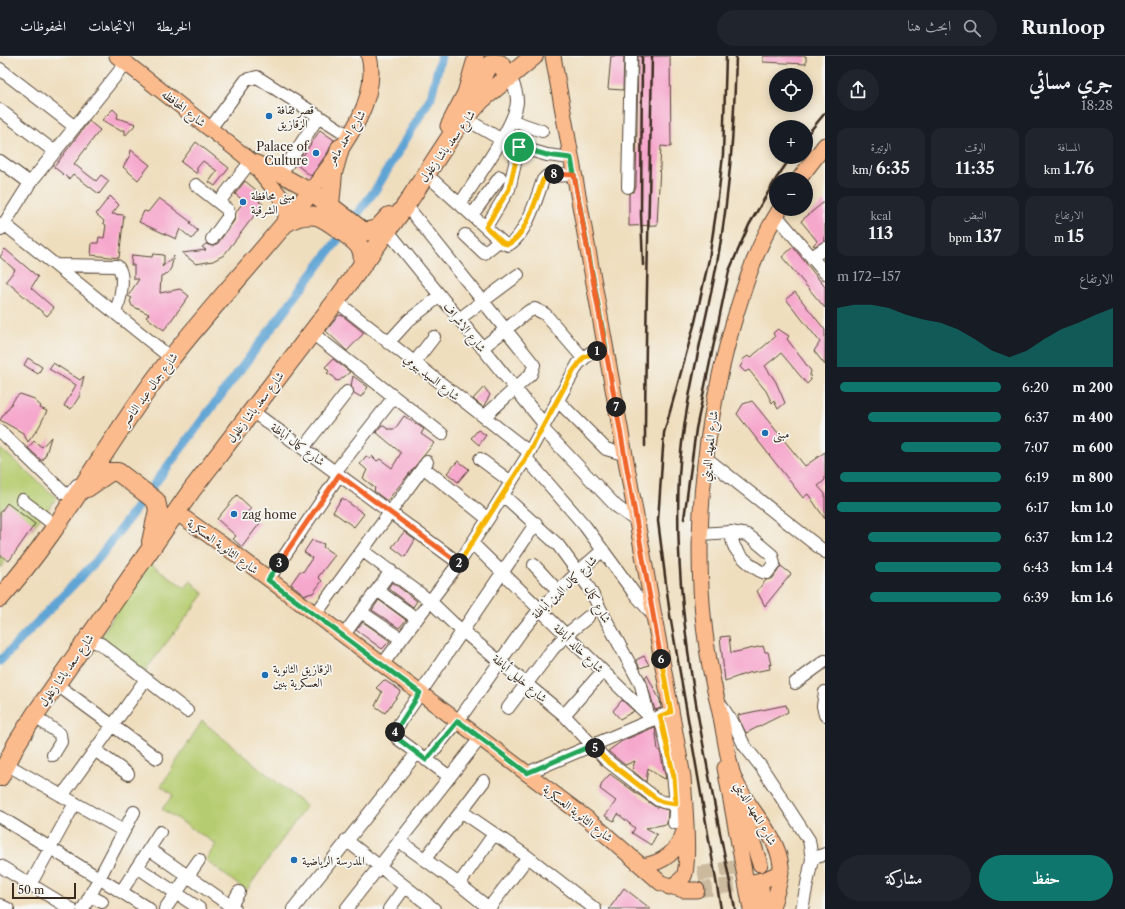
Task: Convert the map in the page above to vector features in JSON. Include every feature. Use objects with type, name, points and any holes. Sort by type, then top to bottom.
[{"type":"highway","name":"شارع سعد باشا زغلول","points":[[3,771],[17,743],[34,716],[191,491],[336,301],[362,244],[387,224],[406,205],[464,118],[490,92],[534,56]]},
{"type":"highway","name":"شارع سعد باشا زغلول","points":[[387,224],[448,126],[472,97],[489,65],[493,63],[500,64],[510,77]]},
{"type":"highway","points":[[327,210],[333,173],[344,142]]},
{"type":"highway","points":[[311,191],[327,210],[362,244],[377,228],[387,224]]},
{"type":"highway","name":"شارع جمال عبد الناصر","points":[[0,598],[57,527],[120,430],[171,358],[286,223],[311,191]]},
{"type":"highway","points":[[286,223],[293,219],[327,210]]},
{"type":"highway","points":[[120,430],[117,448],[120,469],[160,499],[172,501],[191,491]]},
{"type":"highway","points":[[78,495],[110,472],[120,469]]},
{"type":"highway","points":[[148,552],[160,499]]},
{"type":"main road","name":"شارع احمد ماهر","points":[[311,191],[344,142],[368,99],[372,74],[369,56]]},
{"type":"main road","points":[[448,126],[466,93],[476,56]]},
{"type":"main road","points":[[553,56],[606,348],[623,454],[654,616],[658,716],[684,790],[679,826],[686,870],[680,881],[669,887]]},
{"type":"main road","name":"شارع المحافظه","points":[[121,59],[251,161],[284,200],[286,208],[286,223]]},
{"type":"main road","points":[[804,172],[825,145]]},
{"type":"main road","name":"شارع المحافظه","points":[[251,161],[281,174],[311,191]]},
{"type":"main road","name":"شارع المعهد الديني","points":[[772,909],[781,869],[776,847],[733,774],[714,694],[704,628],[700,534],[706,458],[717,390],[748,272],[760,244],[776,216]]},
{"type":"main road","name":"شارع الثانوية العسكرية","points":[[172,518],[180,515],[481,737],[601,830],[652,876],[669,887],[683,890],[697,890]]},
{"type":"main road","name":"شارع المعهد الديني","points":[[714,694],[714,708],[751,909]]},
{"type":"main road","points":[[733,774],[753,865],[781,869]]},
{"type":"main road","points":[[642,866],[652,865],[670,855],[682,839],[679,826]]},
{"type":"main road","points":[[686,864],[690,872],[698,874]]},
{"type":"main road","points":[[762,909],[755,882],[781,869]]},
{"type":"street","points":[[628,187],[631,56]]},
{"type":"street","points":[[121,59],[75,127],[30,183],[2,226],[56,265],[171,358]]},
{"type":"street","points":[[0,69],[75,127]]},
{"type":"street","points":[[210,129],[246,80],[253,77],[260,78],[318,116],[344,142]]},
{"type":"street","points":[[460,204],[513,121],[518,100],[510,77]]},
{"type":"street","points":[[0,110],[55,152]]},
{"type":"street","points":[[281,174],[318,116]]},
{"type":"street","points":[[464,118],[500,140],[547,155],[571,158]]},
{"type":"street","points":[[513,121],[542,131]]},
{"type":"street","points":[[486,227],[509,189],[519,147]]},
{"type":"street","points":[[0,161],[30,183]]},
{"type":"street","points":[[219,202],[251,161]]},
{"type":"street","points":[[426,174],[506,244],[511,244],[536,213],[543,180],[547,176],[574,175]]},
{"type":"street","points":[[472,215],[500,177]]},
{"type":"street","points":[[196,185],[228,210],[229,214],[212,239]]},
{"type":"street","points":[[406,205],[532,362],[534,368],[531,374],[484,417]]},
{"type":"street","points":[[781,216],[825,273]]},
{"type":"street","name":"شارع الاشراف","points":[[387,224],[440,296],[543,426],[616,506],[636,521]]},
{"type":"street","points":[[465,234],[487,256],[500,240]]},
{"type":"street","points":[[812,257],[825,248]]},
{"type":"street","points":[[56,265],[117,266],[120,272],[121,299],[114,312]]},
{"type":"street","points":[[459,320],[518,275]]},
{"type":"street","points":[[388,343],[409,320],[440,296]]},
{"type":"street","name":"شارع السيد بيومي","points":[[336,301],[484,417],[527,455],[566,502],[637,597],[654,616]]},
{"type":"street","points":[[482,348],[505,329],[535,309],[545,314],[583,358]]},
{"type":"street","points":[[312,333],[442,434]]},
{"type":"street","points":[[414,363],[434,337]]},
{"type":"street","points":[[382,664],[459,563],[488,519],[527,455],[572,373],[583,358],[606,348]]},
{"type":"street","points":[[303,448],[347,392]]},
{"type":"street","points":[[268,580],[337,473],[394,396]]},
{"type":"street","points":[[557,400],[606,449],[623,454]]},
{"type":"street","name":"شارع كمال أباظة","points":[[252,411],[459,563]]},
{"type":"street","points":[[0,431],[64,493],[70,494],[107,438],[120,430]]},
{"type":"street","points":[[706,458],[825,552]]},
{"type":"street","points":[[480,460],[511,482]]},
{"type":"street","points":[[316,615],[425,464],[488,519]]},
{"type":"street","name":"شارع كمال","points":[[503,495],[558,546],[578,571],[597,601],[658,716],[674,777],[679,826]]},
{"type":"street","points":[[22,500],[57,527]]},
{"type":"street","points":[[450,777],[397,738],[395,730],[536,524]]},
{"type":"street","points":[[700,534],[731,532]]},
{"type":"street","name":"شارع خالد أباظة","points":[[472,543],[603,671],[658,716]]},
{"type":"street","name":"شارع كمال الدين أباظة","points":[[293,909],[346,840],[422,756],[458,721],[500,661],[540,609],[578,571],[603,550]]},
{"type":"street","name":"شارع خليل أباظة","points":[[363,551],[430,600],[462,631],[564,715],[606,760],[658,800],[676,804]]},
{"type":"street","points":[[534,565],[558,591]]},
{"type":"street","points":[[343,636],[391,571]]},
{"type":"street","points":[[377,590],[416,619]]},
{"type":"street","points":[[361,612],[401,640]]},
{"type":"street","points":[[508,708],[526,683],[566,635],[588,618]]},
{"type":"street","points":[[88,640],[101,644],[187,711]]},
{"type":"street","points":[[795,683],[825,661]]},
{"type":"street","points":[[564,715],[603,671]]},
{"type":"street","points":[[62,796],[96,751],[146,679]]},
{"type":"street","points":[[56,684],[157,758]]},
{"type":"street","points":[[825,692],[823,706],[825,715]]},
{"type":"street","points":[[714,694],[736,728],[744,745],[806,834],[811,846],[812,859],[802,909]]},
{"type":"street","points":[[34,716],[60,734],[61,742],[53,755]]},
{"type":"street","points":[[527,773],[658,716]]},
{"type":"street","points":[[346,909],[481,737]]},
{"type":"street","points":[[96,751],[128,774]]},
{"type":"street","points":[[3,771],[62,796],[124,831]]},
{"type":"street","points":[[425,859],[484,781]]},
{"type":"street","points":[[30,885],[75,803]]},
{"type":"street","points":[[461,811],[528,857],[595,909]]},
{"type":"street","points":[[83,909],[134,812]]},
{"type":"street","points":[[0,818],[147,909]]},
{"type":"street","points":[[121,892],[160,832]]},
{"type":"street","points":[[459,884],[494,834]]},
{"type":"street","points":[[346,840],[434,909]]},
{"type":"street","points":[[399,841],[459,884],[489,909],[528,857]]},
{"type":"street","points":[[149,849],[231,908],[239,892]]},
{"type":"street","points":[[812,859],[825,854]]},
{"type":"street","points":[[165,909],[199,860]]},
{"type":"street","points":[[0,866],[71,909]]},
{"type":"street","points":[[137,867],[200,909]]},
{"type":"street","points":[[389,909],[405,887]]},
{"type":"street","points":[[90,896],[102,902]]},
{"type":"street","points":[[0,905],[8,909]]},
{"type":"green space","points":[[0,448],[57,498],[0,568]]},
{"type":"green space","points":[[148,562],[185,588],[191,581],[204,594],[144,672],[100,638]]},
{"type":"green space","points":[[202,721],[306,806],[246,891],[206,860],[216,844],[162,809],[173,795],[161,786]]},
{"type":"building","points":[[611,56],[624,56],[623,90],[608,89]]},
{"type":"building","points":[[638,56],[670,56],[671,147],[661,146],[657,225],[629,226],[629,194],[634,191],[636,187]]},
{"type":"building","points":[[763,56],[806,56],[806,64],[763,62]]},
{"type":"building","points":[[113,109],[118,114],[117,118],[136,124],[125,136],[125,130],[119,130],[102,120]]},
{"type":"building","points":[[89,121],[100,130],[74,164],[96,181],[101,175],[109,181],[99,194],[73,174],[69,179],[54,167]]},
{"type":"building","name":"Palace of Culture","points":[[320,130],[334,140],[328,152],[311,176],[297,165]]},
{"type":"building","points":[[196,142],[229,168],[215,186],[209,182],[217,171],[203,161],[197,168],[197,174],[181,162]]},
{"type":"building","points":[[131,150],[150,165],[138,180],[123,167],[130,155]]},
{"type":"building","points":[[245,181],[261,194],[263,197],[259,202],[263,204],[224,255],[213,261],[196,264],[182,253],[206,250],[202,247],[206,244],[212,246],[218,243],[234,221],[236,212],[244,201],[235,194]]},
{"type":"building","points":[[110,196],[119,205],[112,214],[124,215],[119,258],[91,255],[92,243],[98,243],[99,237],[104,238],[106,225],[103,223],[104,221],[96,214]]},
{"type":"building","points":[[159,198],[191,222],[190,224],[198,231],[192,239],[180,229],[176,239],[139,222],[144,211],[148,212]]},
{"type":"building","points":[[825,201],[825,241],[815,246],[813,245],[817,241],[801,221],[807,216],[813,216],[813,211]]},
{"type":"building","points":[[793,247],[825,287],[825,308],[782,257]]},
{"type":"building","points":[[5,249],[38,277],[31,288],[54,308],[47,316],[6,281],[15,270],[0,257]]},
{"type":"building","points":[[153,254],[164,255],[162,267],[174,256],[168,273],[161,276],[160,293],[180,289],[189,296],[164,330],[146,317],[149,314],[132,306],[130,301],[132,298],[128,296],[139,279],[134,279],[134,265],[131,265],[132,255],[152,257]]},
{"type":"building","points":[[795,292],[825,330],[825,365],[814,351],[820,342],[786,299]]},
{"type":"building","points":[[339,315],[343,316],[364,333],[347,351],[326,331]]},
{"type":"building","name":"مبنى","points":[[778,329],[789,336],[787,339],[811,371],[811,380],[807,384],[781,353],[765,366],[776,382],[785,403],[778,409],[774,401],[772,403],[766,391],[749,370],[745,372],[740,367],[743,362],[742,360],[748,356],[750,358],[775,337],[773,333]]},
{"type":"building","points":[[28,358],[42,367],[38,374],[24,365]]},
{"type":"building","points":[[333,359],[350,372],[339,381],[335,380],[334,377],[327,373],[329,371],[325,367]]},
{"type":"building","points":[[53,363],[80,380],[84,376],[79,397],[71,409],[64,406],[76,385],[49,369]]},
{"type":"building","points":[[353,376],[368,387],[361,397],[354,393],[351,386]]},
{"type":"building","points":[[484,387],[490,395],[483,407],[473,399]]},
{"type":"building","points":[[20,394],[32,398],[41,406],[40,408],[47,411],[39,427],[28,442],[23,433],[0,420],[16,397]]},
{"type":"building","name":"مبنى","points":[[752,401],[805,466],[825,452],[825,480],[818,486],[825,494],[825,519],[808,494],[803,498],[737,414],[743,404]]},
{"type":"building","points":[[404,416],[424,429],[421,434],[434,443],[387,501],[374,491],[375,488],[363,478],[367,470],[360,464],[366,456],[370,459],[372,456],[377,461],[380,459],[392,468],[401,453],[376,432],[382,425],[388,429],[395,429]]},
{"type":"building","points":[[478,430],[486,435],[479,445],[471,438]]},
{"type":"building","points":[[51,437],[43,460],[41,460],[28,448],[34,441],[42,447]]},
{"type":"building","points":[[458,461],[469,469],[458,482],[447,473]]},
{"type":"building","points":[[237,495],[251,508],[246,514],[260,523],[242,547],[233,539],[236,536],[217,519]]},
{"type":"building","points":[[342,498],[364,514],[354,527],[333,512]]},
{"type":"building","points":[[7,503],[35,524],[9,561],[0,555],[0,513]]},
{"type":"building","points":[[404,532],[415,540],[405,557],[392,547]]},
{"type":"building","points":[[312,540],[324,544],[323,547],[335,555],[318,577],[322,581],[313,593],[305,595],[291,584],[300,571],[303,572],[312,558],[304,552]]},
{"type":"building","points":[[781,566],[791,574],[765,606],[757,591],[766,580],[773,578]]},
{"type":"building","points":[[392,582],[417,601],[413,607],[388,588]]},
{"type":"building","points":[[379,600],[406,620],[399,628],[372,610]]},
{"type":"building","points":[[363,622],[390,641],[382,649],[356,630]]},
{"type":"building","points":[[729,636],[731,653],[763,646],[765,652],[768,652],[771,665],[769,664],[770,669],[748,673],[725,681],[720,637]]},
{"type":"building","points":[[644,656],[649,665],[640,668],[636,660]]},
{"type":"building","points":[[647,675],[660,700],[661,708],[655,710],[645,677]]},
{"type":"building","points":[[384,680],[401,691],[385,713],[375,706],[382,692],[376,688]]},
{"type":"building","points":[[622,700],[634,711],[620,719],[613,711]]},
{"type":"building","points":[[786,705],[788,712],[746,733],[739,719],[738,715]]},
{"type":"building","points":[[655,727],[658,750],[660,751],[666,779],[660,777],[648,768],[646,782],[632,770],[635,761],[625,765],[608,751],[622,741]]},
{"type":"building","points":[[610,774],[654,806],[668,810],[667,824],[646,828],[657,834],[651,845],[632,833],[635,828],[618,814],[614,821],[605,816],[616,801],[600,789],[602,783]]},
{"type":"building","points":[[624,888],[651,909],[609,909]]},
{"type":"waterway","points":[[0,661],[98,559],[376,189],[431,97],[441,56]]},
{"type":"tunnel","points":[[698,874],[746,866]]},
{"type":"tunnel","points":[[697,890],[748,883]]},
{"type":"railway","points":[[642,56],[641,214],[643,265]]},
{"type":"railway","points":[[645,446],[652,56]]},
{"type":"railway","points":[[721,909],[670,615],[658,521],[664,433],[695,322],[709,259],[717,206],[723,155],[726,56]]},
{"type":"railway","points":[[735,909],[694,694],[681,585],[678,531],[681,449],[689,395],[712,289],[725,211],[733,134],[736,56]]},
{"type":"railway","points":[[813,128],[825,113]]},
{"type":"railway","points":[[781,172],[786,164]]},
{"type":"railway","points":[[684,519],[696,429],[729,271],[749,225],[769,191]]},
{"type":"place","name":"قصر ثقافة الزقازيق","points":[[269,116]]},
{"type":"place","name":"Palace of Culture","points":[[316,153]]},
{"type":"place","name":"مبنى محافظة الشرقية","points":[[243,202]]},
{"type":"place","name":"مبنى","points":[[765,433]]},
{"type":"place","name":"zag home","points":[[234,514]]},
{"type":"place","name":"الزقازيق الثانوية العسكرية بنين","points":[[265,675]]},
{"type":"place","name":"المدرسة الرياضية","points":[[294,860]]},
{"type":"route","points":[[519,147],[513,178],[509,189],[496,213],[486,227],[503,243],[511,244],[527,222],[543,180],[550,174],[574,175],[606,348],[623,454],[671,712],[660,716],[674,777],[676,804],[670,804],[658,800],[606,760],[593,745],[527,773],[458,721],[426,760],[397,738],[395,734],[395,730],[420,693],[268,580],[339,475],[459,563],[526,458],[578,364],[583,358],[590,354],[606,348],[571,158],[547,155],[519,147]]}]
